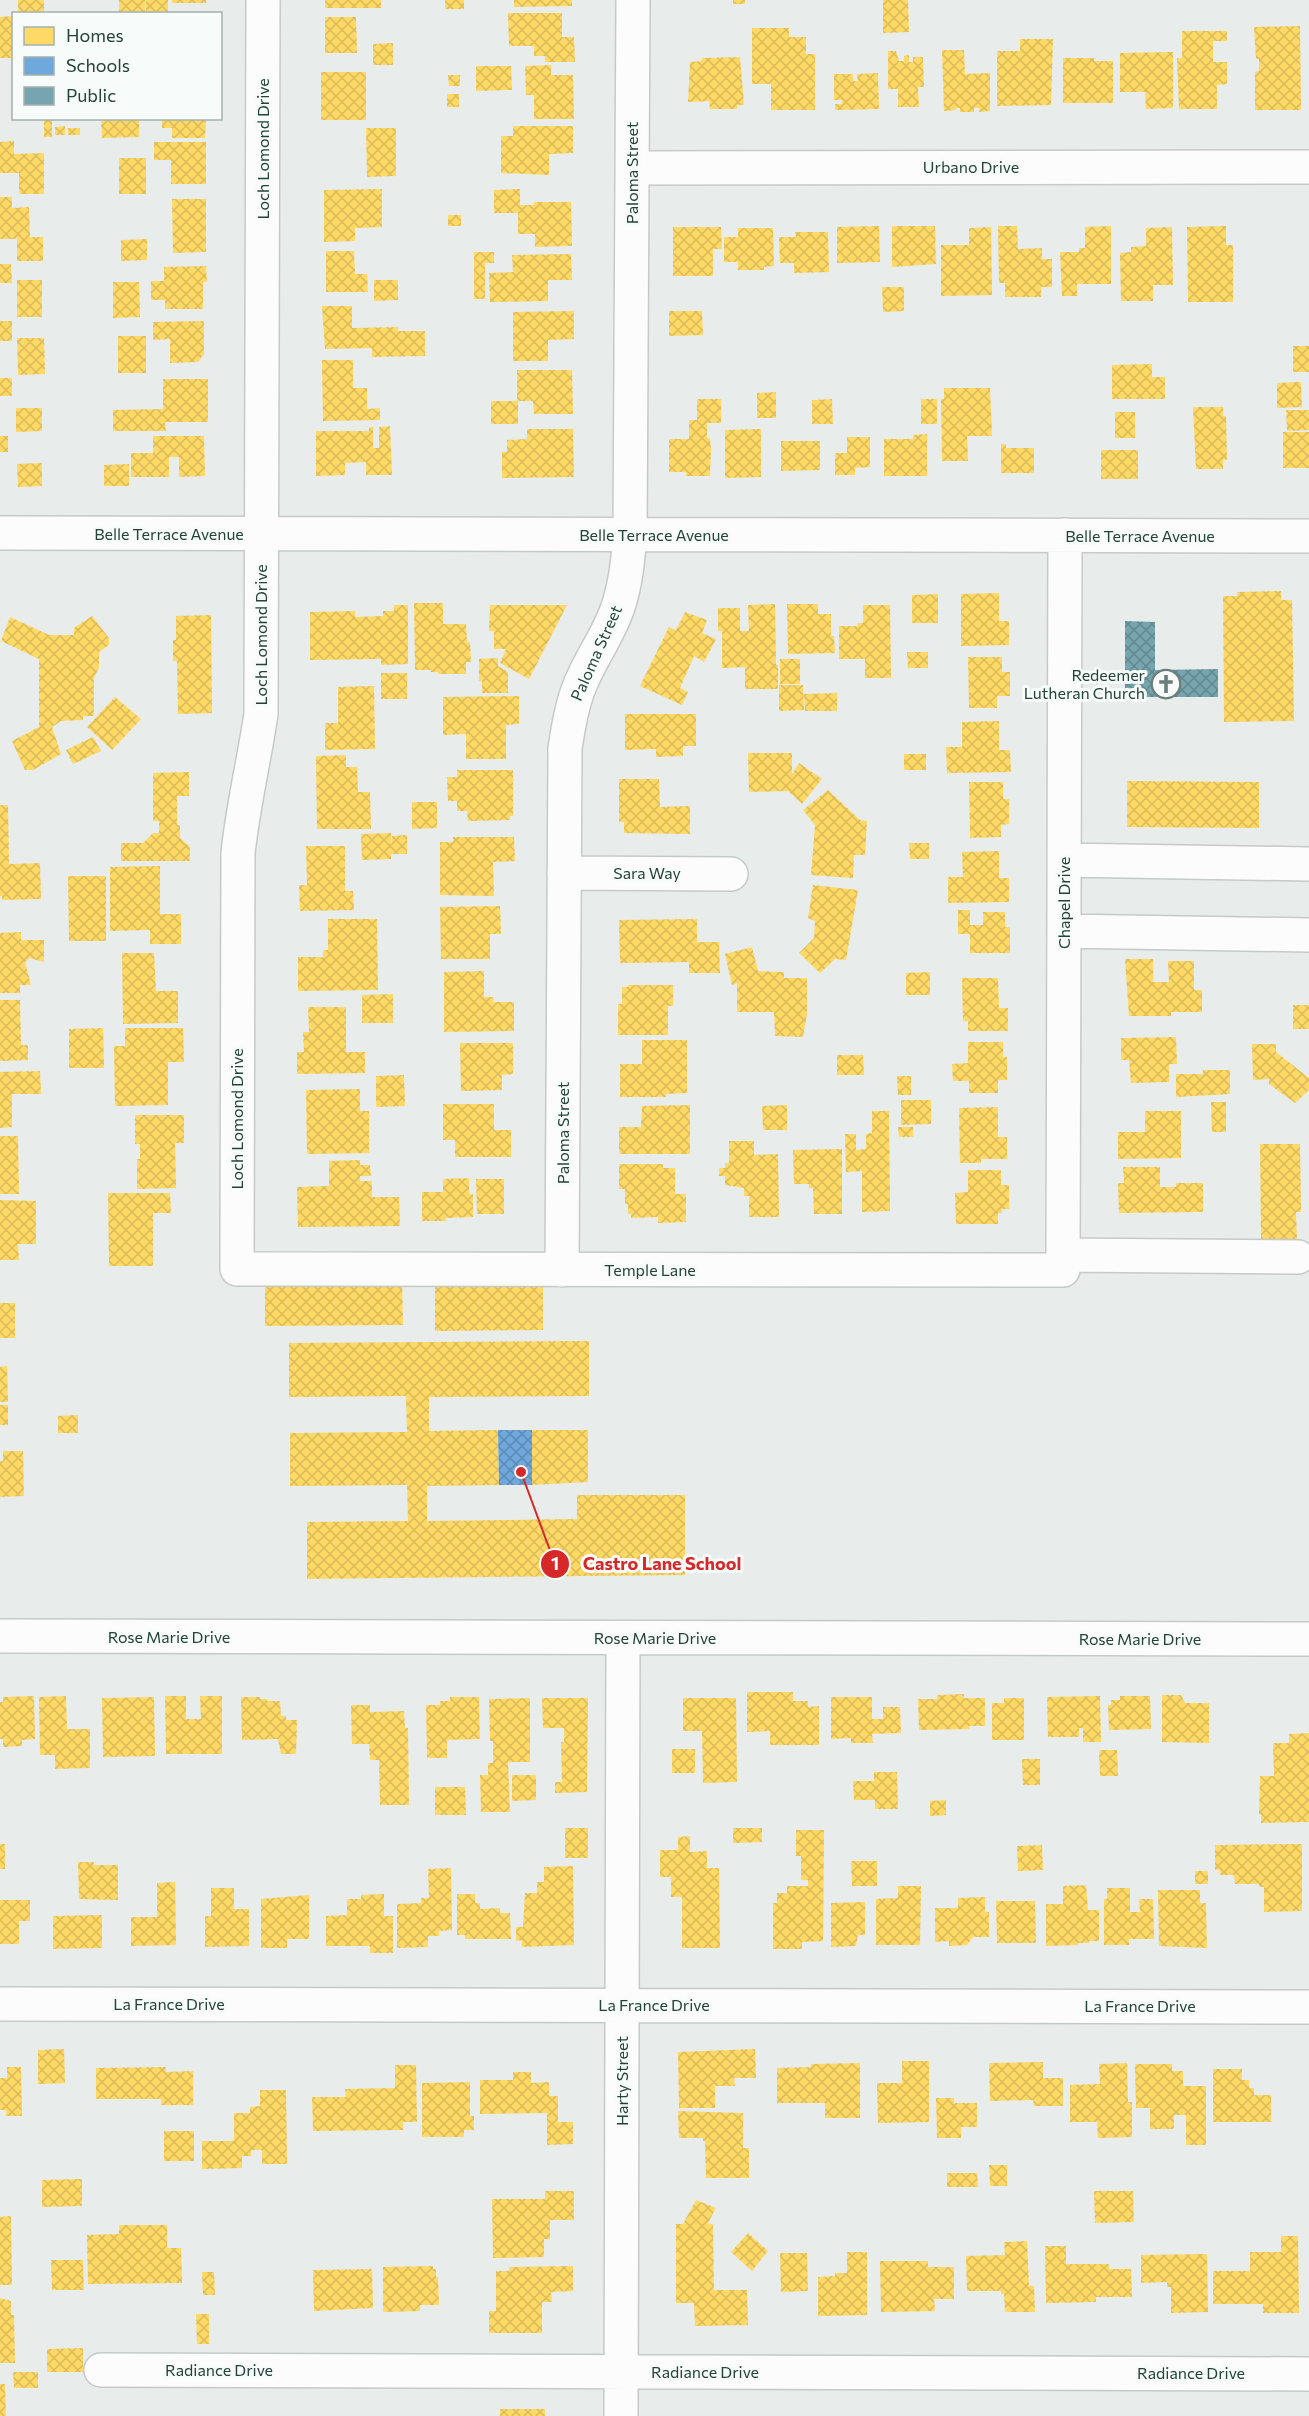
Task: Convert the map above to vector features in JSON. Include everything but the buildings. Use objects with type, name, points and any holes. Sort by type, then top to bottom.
[{"type":"street","name":"Loch Lomond Drive","points":[[237,1269],[238,853],[242,812],[254,761],[261,714],[263,0]]},
{"type":"street","name":"Paloma Street","points":[[562,1270],[565,748],[571,713],[584,676],[618,606],[627,568],[630,535],[633,0]]},
{"type":"street","name":"Urbano Drive","points":[[632,168],[1309,166]]},
{"type":"street","name":"Belle Terrace Avenue","points":[[0,533],[1309,536]]},
{"type":"street","name":"Chapel Drive","points":[[1063,1263],[1065,536]]},
{"type":"street","points":[[1064,860],[1309,864]]},
{"type":"street","name":"Sara Way","points":[[564,873],[731,874]]},
{"type":"street","points":[[1064,932],[1309,935]]},
{"type":"street","name":"Temple Lane","points":[[237,1269],[562,1270],[1063,1263],[1298,1257]]},
{"type":"street","name":"Rose Marie Drive","points":[[0,1636],[1309,1639]]},
{"type":"street","name":"Harty Street","points":[[621,2416],[623,1638]]},
{"type":"street","name":"La France Drive","points":[[0,2004],[1309,2007]]},
{"type":"street","name":"Radiance Drive","points":[[101,2370],[1309,2374]]},
{"type":"place","name":"Redeemer Lutheran Church","points":[[1166,684]]},
{"type":"place","name":"Castro Lane School","points":[[521,1472]]}]
